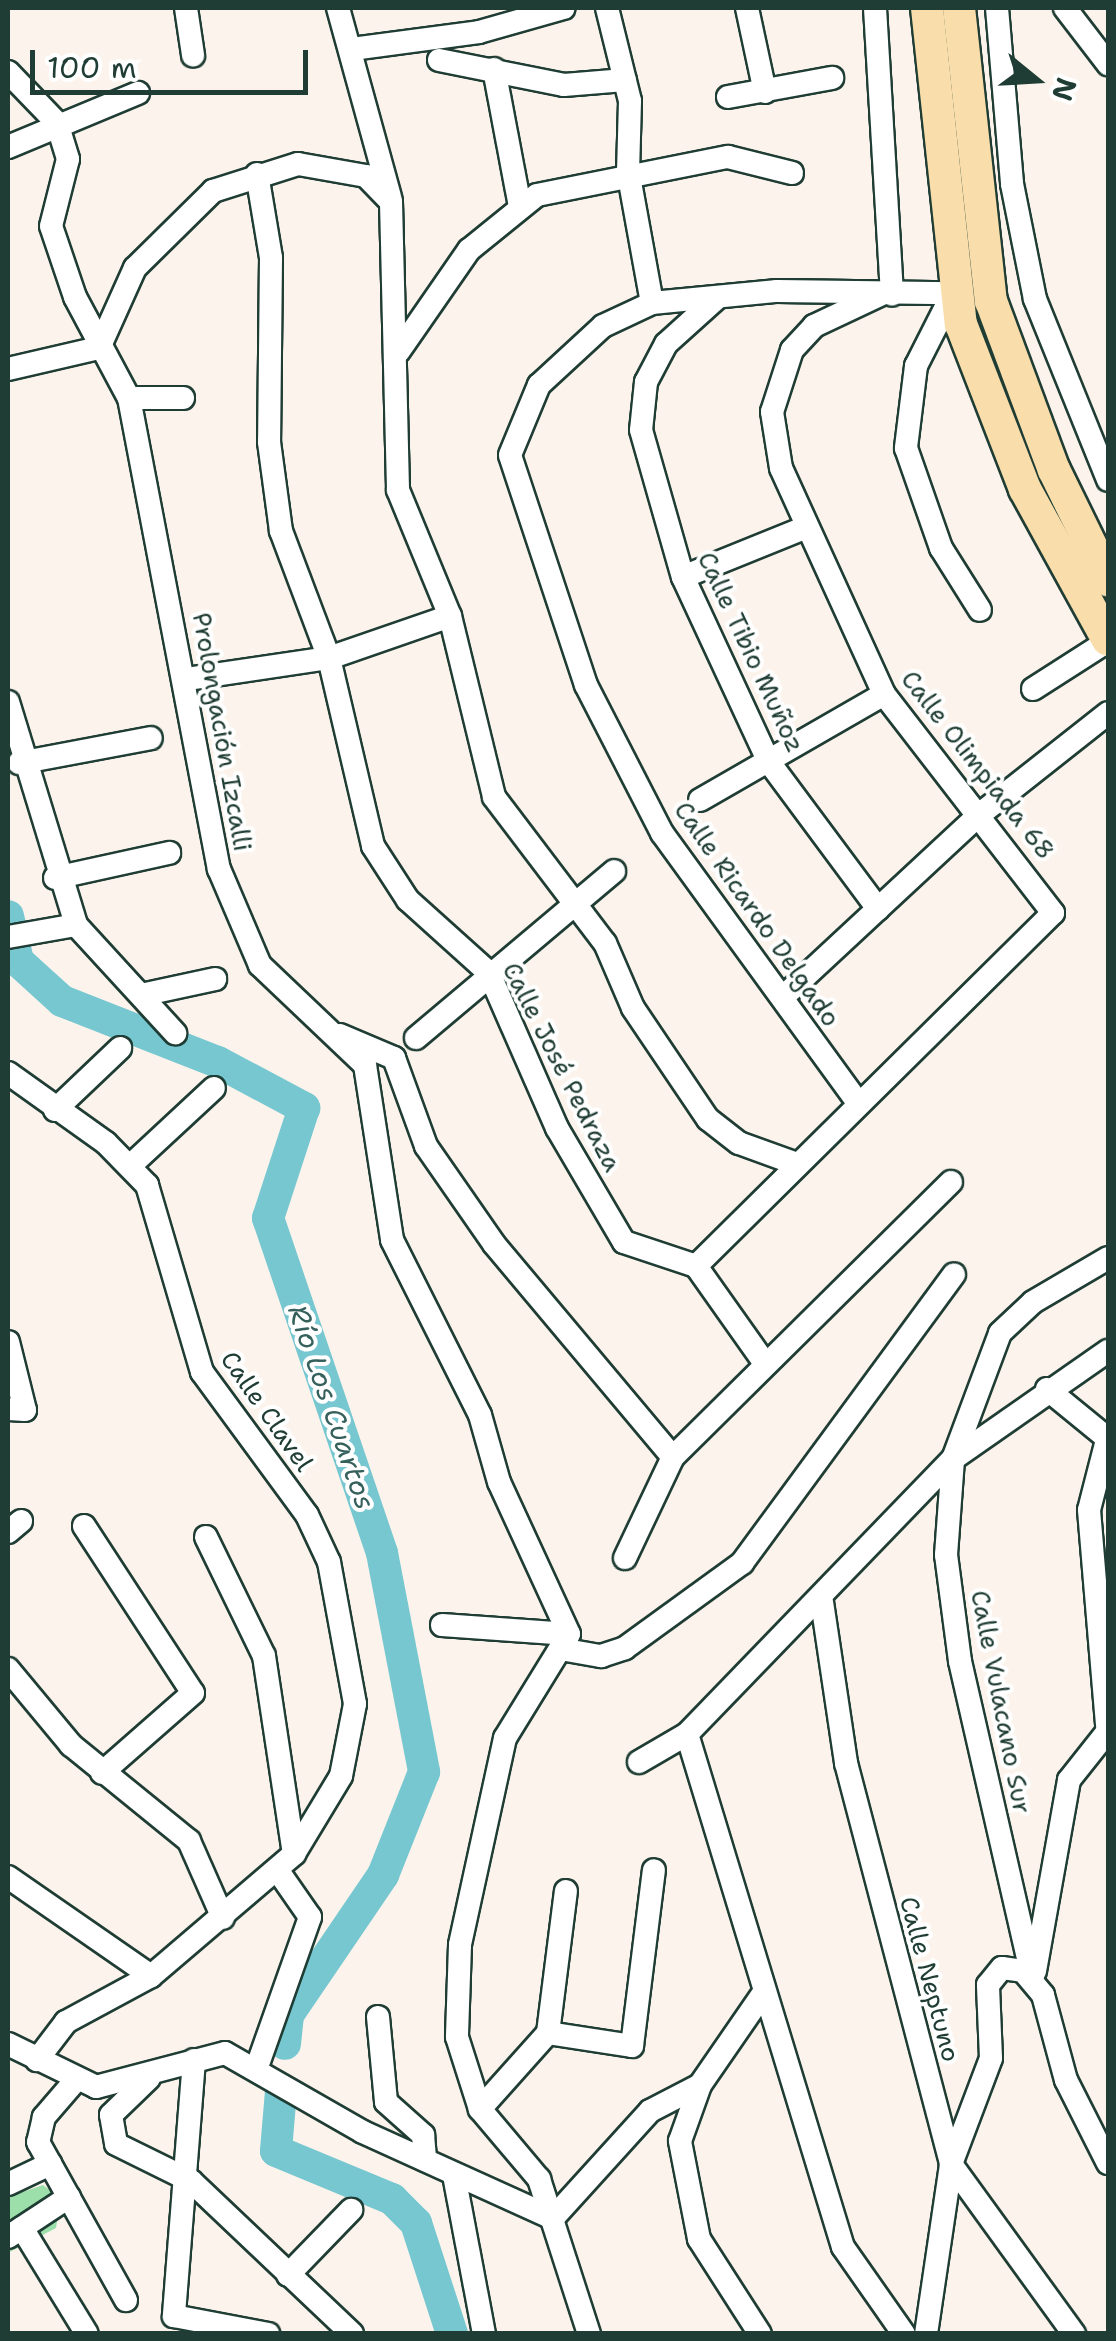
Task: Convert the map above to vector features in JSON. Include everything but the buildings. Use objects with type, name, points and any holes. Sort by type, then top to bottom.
[{"type":"highway","points":[[928,8],[953,294],[1025,489],[1108,641]]},
{"type":"highway","points":[[959,8],[991,300],[1054,470],[1108,580]]},
{"type":"highway","points":[[970,109],[982,8]]},
{"type":"street","points":[[186,8],[193,55]]},
{"type":"street","points":[[338,8],[391,202],[399,351],[398,490],[450,616],[494,797],[576,901],[708,1119],[739,1143],[797,1164]]},
{"type":"street","points":[[472,8],[479,32]]},
{"type":"street","points":[[352,50],[479,32],[564,8]]},
{"type":"street","points":[[607,8],[625,80],[628,171],[652,304]]},
{"type":"street","points":[[747,8],[764,92]]},
{"type":"street","points":[[874,8],[887,294]]},
{"type":"street","points":[[997,8],[1012,184],[1035,299],[1108,480]]},
{"type":"street","points":[[1065,8],[1108,64]]},
{"type":"street","points":[[439,60],[564,85],[625,80]]},
{"type":"street","points":[[494,70],[520,207]]},
{"type":"street","points":[[8,72],[57,123]]},
{"type":"street","points":[[728,97],[832,78]]},
{"type":"street","points":[[8,147],[57,123],[138,93]]},
{"type":"street","name":"Prolongación Izcalli","points":[[57,123],[68,159],[51,226],[99,348],[129,398],[188,679],[219,869],[253,949],[290,998],[340,1036],[375,1088],[392,1240],[480,1415],[499,1482],[567,1642]]},
{"type":"street","points":[[399,351],[469,250],[520,207],[570,182],[728,157],[792,174]]},
{"type":"street","points":[[8,369],[99,348],[162,232],[213,191],[257,174],[333,167],[366,176],[391,202]]},
{"type":"street","name":"Calle José Pedraza","points":[[257,174],[271,258],[269,442],[281,531],[330,658],[373,846],[408,900],[488,973],[557,1128],[624,1242],[696,1266]]},
{"type":"street","name":"Calle Olimpiada 68","points":[[856,1100],[1049,920],[1050,900],[884,694],[802,529],[775,431],[779,378],[814,326],[887,294]]},
{"type":"street","points":[[953,294],[916,366],[906,448],[942,548],[980,610]]},
{"type":"street","name":"Calle Ricardo Delgado","points":[[856,1100],[662,833],[586,686],[510,455],[539,384],[603,326],[652,304],[718,297],[953,294]]},
{"type":"street","name":"Calle Tibio Muñoz","points":[[718,297],[666,344],[646,382],[640,430],[683,577],[769,762],[878,909]]},
{"type":"street","points":[[129,398],[183,398]]},
{"type":"street","points":[[683,577],[802,529]]},
{"type":"street","points":[[188,679],[330,658],[450,616]]},
{"type":"street","points":[[1033,688],[1108,641]]},
{"type":"street","points":[[700,800],[884,694]]},
{"type":"street","points":[[8,702],[19,762],[54,878],[76,925],[176,1032]]},
{"type":"street","points":[[783,996],[980,815],[1108,714]]},
{"type":"street","points":[[19,762],[150,738]]},
{"type":"street","points":[[54,878],[168,853]]},
{"type":"street","points":[[416,1038],[488,973],[614,872]]},
{"type":"street","points":[[8,937],[76,925]]},
{"type":"street","points":[[140,996],[214,979]]},
{"type":"street","points":[[340,1036],[394,1058],[426,1146],[494,1244],[672,1457]]},
{"type":"street","points":[[55,1110],[120,1048]]},
{"type":"street","name":"Calle Clavel","points":[[8,1074],[131,1165],[147,1185],[202,1372],[307,1515],[353,1660],[341,1776],[286,1862],[151,1976],[66,2022],[36,2060]]},
{"type":"street","points":[[131,1165],[214,1088]]},
{"type":"street","points":[[764,1362],[696,1266],[856,1100]]},
{"type":"street","points":[[625,1558],[672,1457],[764,1362],[951,1182]]},
{"type":"street","name":"Calle Vulacano Sur","points":[[1108,1258],[1033,1302],[1000,1333],[953,1459],[946,1555],[960,1661],[1033,1980],[1066,2080],[1108,2163]]},
{"type":"street","points":[[442,1625],[567,1642],[602,1656],[625,1648],[742,1563],[954,1274]]},
{"type":"street","points":[[8,1342],[24,1410],[8,1409]]},
{"type":"street","points":[[639,1762],[686,1734],[822,1602],[953,1459],[1047,1388],[1108,1351]]},
{"type":"street","points":[[926,2334],[951,2164],[992,2058],[988,1985],[1002,1968],[1033,1980],[1069,1780],[1108,1733],[1089,1510],[1108,1437],[1047,1388]]},
{"type":"street","points":[[84,1526],[193,1693],[102,1773]]},
{"type":"street","points":[[206,1537],[264,1656],[286,1862],[310,1917],[258,2064]]},
{"type":"street","name":"Calle Neptuno","points":[[822,1602],[846,1763],[951,2164],[1074,2334]]},
{"type":"street","points":[[567,1642],[505,1738],[460,1945],[457,2038],[480,2109],[540,2179],[589,2334]]},
{"type":"street","points":[[10,1675],[102,1773],[190,1841],[223,1918]]},
{"type":"street","points":[[686,1734],[762,1995],[843,2247],[904,2334]]},
{"type":"street","points":[[548,2034],[632,2046],[654,1870]]},
{"type":"street","points":[[8,1876],[151,1976]]},
{"type":"street","points":[[480,2109],[548,2034],[566,1891]]},
{"type":"street","points":[[756,2332],[699,2239],[681,2184],[680,2141],[700,2084],[762,1995]]},
{"type":"street","points":[[378,2017],[386,2102],[423,2134],[425,2160]]},
{"type":"street","points":[[8,2044],[76,2081],[115,2086],[225,2053],[258,2064],[454,2175],[553,2218]]},
{"type":"street","points":[[194,2060],[191,2181],[174,2316],[268,2334]]},
{"type":"street","points":[[156,2072],[107,2129],[116,2144],[191,2181],[345,2332]]},
{"type":"street","points":[[76,2081],[44,2117],[38,2142],[126,2300]]},
{"type":"street","points":[[553,2218],[650,2111],[700,2084]]},
{"type":"street","points":[[8,2184],[50,2164]]},
{"type":"street","points":[[454,2175],[487,2334]]},
{"type":"street","points":[[68,2197],[14,2232],[87,2334]]},
{"type":"street","points":[[288,2275],[351,2210]]},
{"type":"green space","points":[[43,2185],[61,2198],[56,2228],[8,2253],[8,2197]]},
{"type":"waterway","name":"Río Los Cuartos","points":[[8,916],[18,961],[62,1001],[218,1062],[304,1108],[268,1218],[382,1553],[424,1772],[383,1875],[288,2015],[285,2044]]},
{"type":"waterway","name":"Río Los Cuartos","points":[[281,2091],[276,2151],[392,2199],[416,2223],[452,2334]]}]
